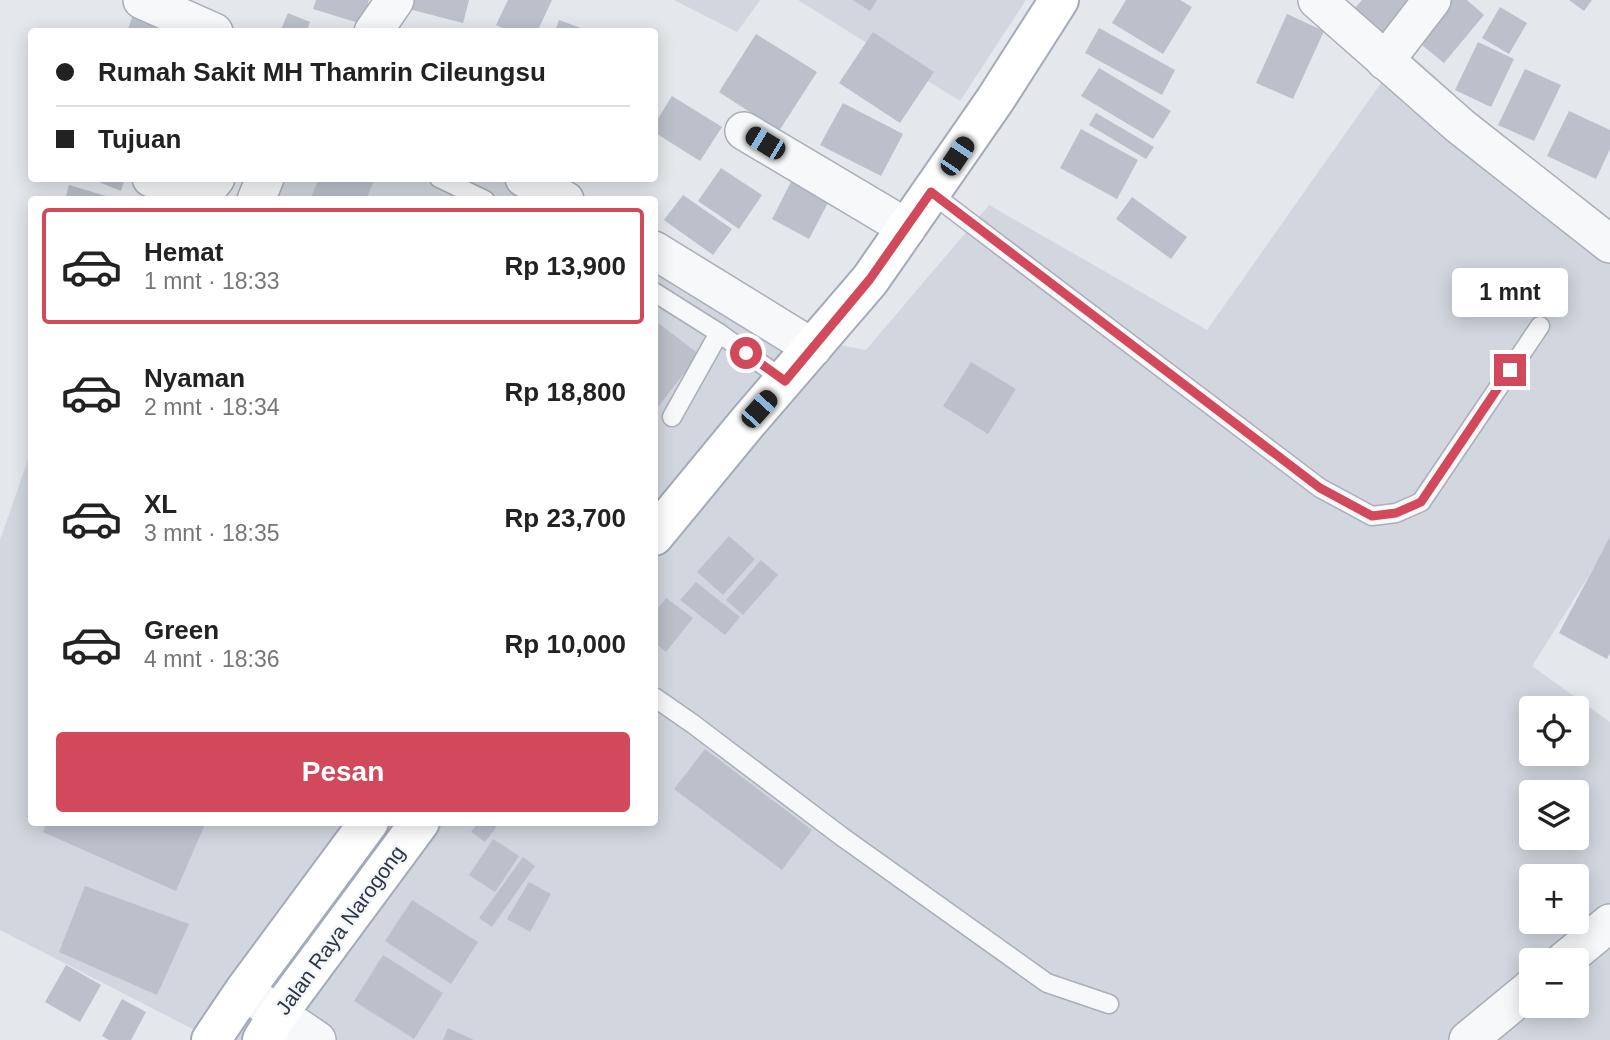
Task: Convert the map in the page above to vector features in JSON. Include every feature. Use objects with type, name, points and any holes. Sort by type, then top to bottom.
[{"type":"main road","points":[[658,531],[870,279],[931,192],[1051,3]]},
{"type":"main road","points":[[658,510],[747,423]]},
{"type":"main road","name":"Jalan Raya Narogong","points":[[211,1040],[366,826]]},
{"type":"main road","name":"Jalan Raya Narogong","points":[[270,1027],[416,826]]},
{"type":"street","points":[[142,0],[205,28]]},
{"type":"street","points":[[376,28],[395,0]]},
{"type":"street","points":[[1317,0],[1460,126],[1610,244]]},
{"type":"street","points":[[1385,61],[1432,0]]},
{"type":"street","points":[[744,131],[906,228]]},
{"type":"street","points":[[162,182],[191,192],[207,189],[213,182]]},
{"type":"street","points":[[531,182],[558,196]]},
{"type":"street","points":[[658,252],[813,348]]},
{"type":"street","points":[[1580,948],[1610,923]]},
{"type":"street","points":[[244,992],[270,1027],[317,1040]]},
{"type":"street","points":[[1468,1040],[1519,998]]},
{"type":"lane","points":[[447,182],[477,196]]},
{"type":"lane","points":[[931,192],[1320,488],[1372,516],[1396,513],[1421,502],[1540,326]]},
{"type":"lane","points":[[658,294],[719,332],[785,381]]},
{"type":"lane","points":[[672,416],[719,332]]},
{"type":"lane","points":[[658,700],[1047,984],[1109,1004]]},
{"type":"shaded area","points":[[674,0],[760,0],[737,32]]},
{"type":"shaded area","points":[[798,0],[1026,0],[960,101]]},
{"type":"shaded area","points":[[1405,49],[1610,236],[1610,542],[1532,666],[1574,696],[1519,696],[1519,766],[1589,766],[1589,707],[1610,722],[1610,1040],[214,1040],[0,930],[0,540],[28,460],[28,826],[658,826],[658,238],[778,306],[840,345],[866,350],[989,205],[1207,330]]},
{"type":"shaded area","points":[[260,182],[550,182],[580,196],[255,196]]},
{"type":"building","points":[[316,0],[369,0],[362,24],[313,9]]},
{"type":"building","points":[[403,0],[469,0],[463,23],[401,7]]},
{"type":"building","points":[[508,0],[552,0],[539,28],[503,28],[496,25]]},
{"type":"building","points":[[853,0],[877,0],[870,11]]},
{"type":"building","points":[[1126,0],[1180,0],[1192,7],[1163,54],[1112,23]]},
{"type":"building","points":[[1362,0],[1424,0],[1388,39],[1355,8]]},
{"type":"building","points":[[1451,0],[1467,0],[1484,15],[1444,63],[1417,41]]},
{"type":"building","points":[[1569,0],[1592,0],[1584,11]]},
{"type":"building","points":[[1500,7],[1527,23],[1509,54],[1482,38]]},
{"type":"building","points":[[135,9],[172,28],[128,28]]},
{"type":"building","points":[[288,13],[310,22],[308,28],[282,28]]},
{"type":"building","points":[[1287,14],[1324,31],[1293,99],[1256,83]]},
{"type":"building","points":[[559,20],[581,28],[556,28]]},
{"type":"building","points":[[1099,28],[1175,70],[1162,95],[1085,53]]},
{"type":"building","points":[[873,32],[934,72],[900,123],[839,83]]},
{"type":"building","points":[[756,34],[817,72],[779,131],[719,92]]},
{"type":"building","points":[[1478,42],[1514,59],[1491,107],[1455,90]]},
{"type":"building","points":[[1099,68],[1171,111],[1153,139],[1081,96]]},
{"type":"building","points":[[1525,69],[1561,85],[1534,141],[1498,125]]},
{"type":"building","points":[[672,96],[722,127],[700,161],[658,135],[658,119]]},
{"type":"building","points":[[843,103],[903,134],[881,176],[820,145]]},
{"type":"building","points":[[1569,111],[1610,130],[1610,149],[1596,179],[1547,156]]},
{"type":"building","points":[[1096,113],[1154,147],[1146,159],[1089,125]]},
{"type":"building","points":[[1081,129],[1138,160],[1117,199],[1060,168]]},
{"type":"building","points":[[721,168],[762,195],[739,229],[698,201]]},
{"type":"building","points":[[795,174],[833,193],[809,239],[772,219]]},
{"type":"building","points":[[99,182],[124,182],[121,191]]},
{"type":"building","points":[[317,182],[373,182],[368,196],[312,196]]},
{"type":"building","points":[[69,185],[106,196],[66,196]]},
{"type":"building","points":[[683,195],[732,229],[713,255],[664,220]]},
{"type":"building","points":[[1132,197],[1187,237],[1171,259],[1116,219]]},
{"type":"building","points":[[658,323],[699,354],[658,407]]},
{"type":"building","points":[[971,362],[1016,389],[988,434],[943,406]]},
{"type":"building","points":[[729,536],[755,559],[723,595],[697,572]]},
{"type":"building","points":[[1610,537],[1610,653],[1607,659],[1559,633]]},
{"type":"building","points":[[761,560],[778,575],[743,615],[726,600]]},
{"type":"building","points":[[696,582],[740,617],[725,635],[680,600]]},
{"type":"building","points":[[666,598],[693,618],[666,652],[658,645],[658,608]]},
{"type":"building","points":[[705,749],[812,830],[782,870],[674,789]]},
{"type":"building","points":[[45,826],[204,826],[176,891],[43,832]]},
{"type":"building","points":[[476,826],[497,826],[485,842],[471,832]]},
{"type":"building","points":[[493,839],[519,856],[495,892],[469,875]]},
{"type":"building","points":[[523,857],[535,866],[492,927],[479,918]]},
{"type":"building","points":[[529,882],[551,894],[530,932],[507,919]]},
{"type":"building","points":[[85,886],[189,924],[157,995],[59,952]]},
{"type":"building","points":[[412,900],[478,942],[451,984],[385,941]]},
{"type":"building","points":[[383,955],[443,993],[414,1039],[354,1001]]},
{"type":"building","points":[[66,965],[101,985],[80,1022],[45,1002]]},
{"type":"building","points":[[122,999],[146,1012],[131,1040],[109,1040],[102,1036]]},
{"type":"building","points":[[448,1028],[474,1040],[443,1040]]},
{"type":"route","points":[[746,353],[785,381],[870,279],[931,192],[1320,488],[1372,516],[1396,513],[1421,502],[1510,370]]}]
